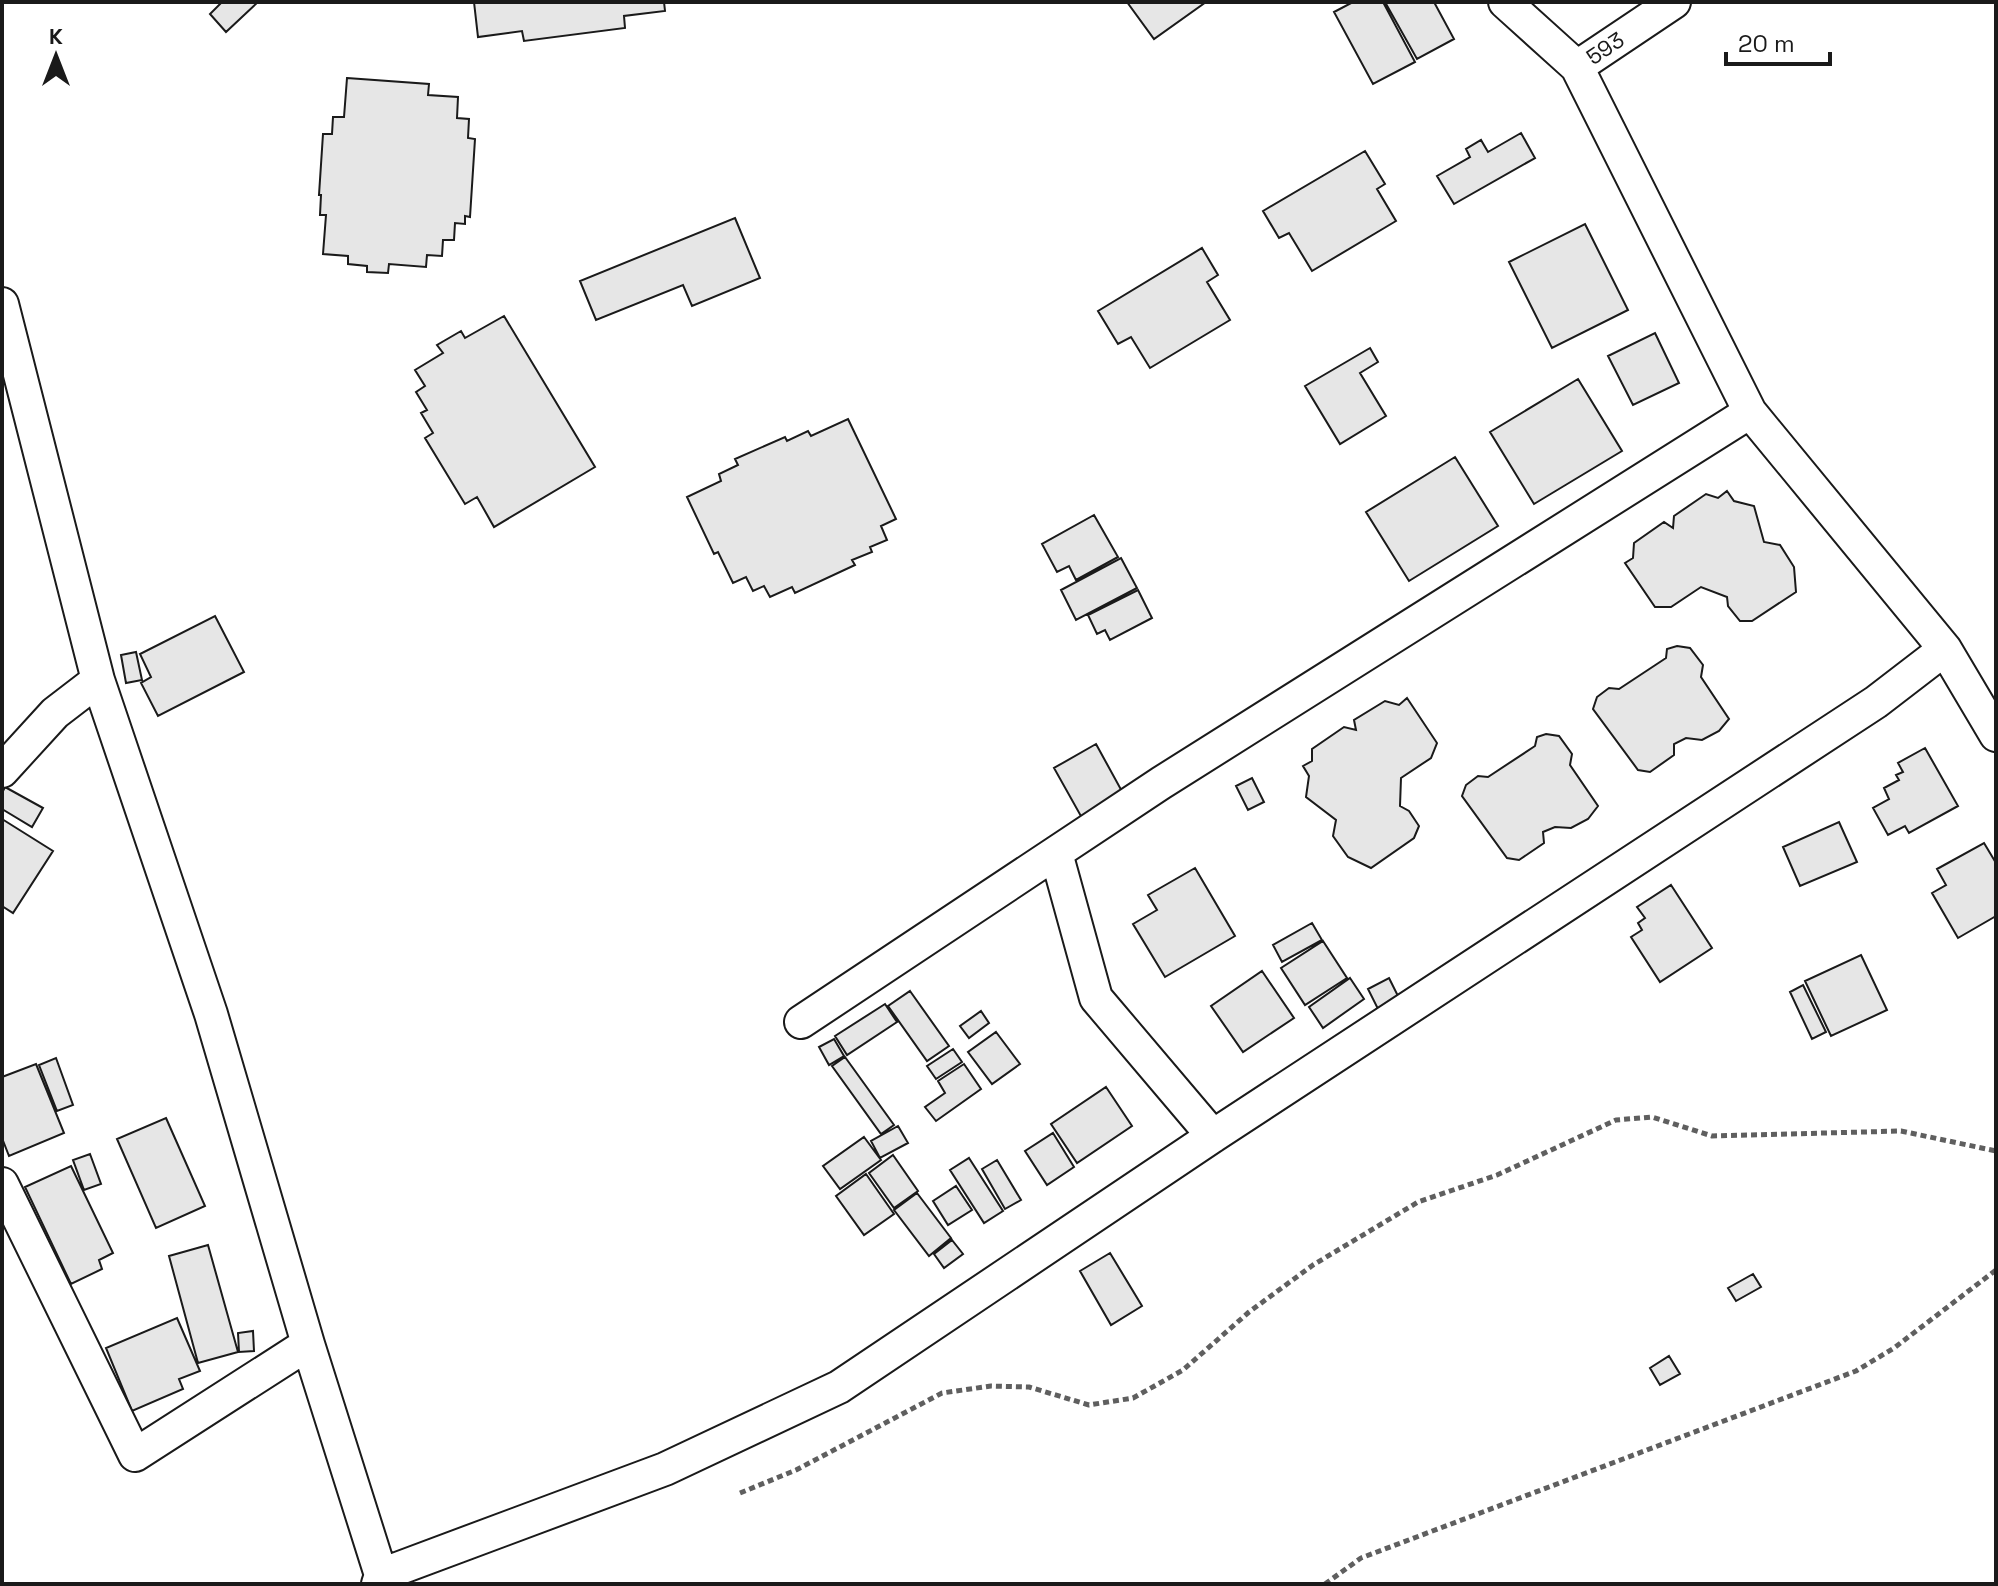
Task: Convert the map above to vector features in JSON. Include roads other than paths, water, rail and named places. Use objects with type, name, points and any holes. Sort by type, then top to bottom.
[{"type":"street","name":"593","points":[[1505,2],[1577,67],[1674,2]]},
{"type":"street","points":[[1577,67],[1750,412],[1945,649],[1996,735]]},
{"type":"street","points":[[2,304],[98,680],[211,1014],[380,1580],[665,1469],[839,1387],[1213,1136],[1876,702],[1945,649]]},
{"type":"street","points":[[801,1022],[1161,783],[1750,412]]},
{"type":"street","points":[[2,771],[55,713],[98,680]]},
{"type":"street","points":[[1056,853],[1096,998],[1213,1136]]},
{"type":"street","points":[[2,1184],[135,1455],[308,1344]]}]
